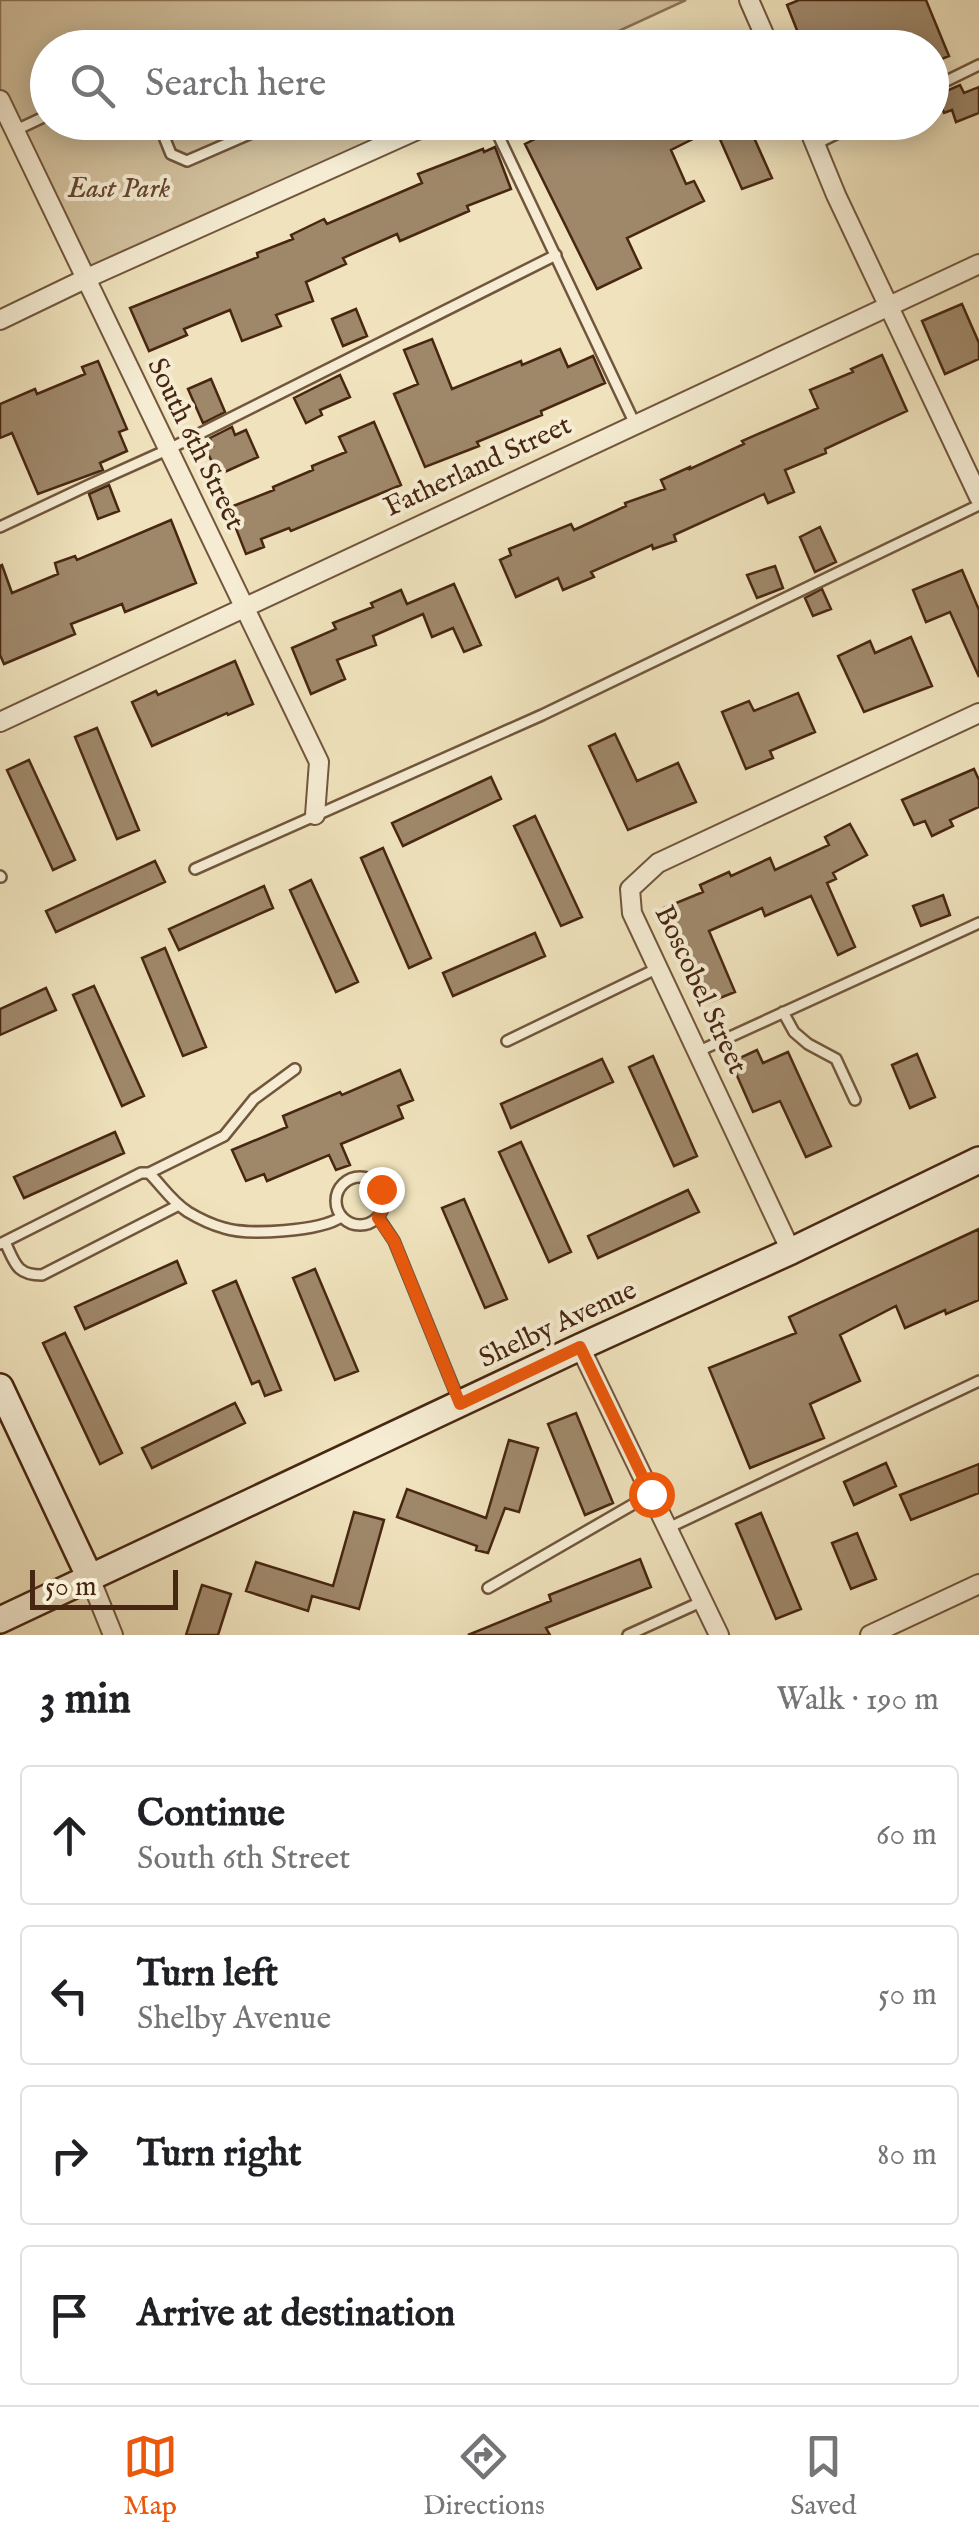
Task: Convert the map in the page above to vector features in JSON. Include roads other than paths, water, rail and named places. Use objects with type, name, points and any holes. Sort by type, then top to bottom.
[{"type":"street","points":[[749,0],[761,30]]},
{"type":"street","name":"South 6th Street","points":[[0,100],[8,127],[319,762],[315,815]]},
{"type":"street","points":[[0,320],[394,140]]},
{"type":"street","points":[[814,140],[836,195],[979,497]]},
{"type":"street","name":"Fatherland Street","points":[[0,722],[979,264]]},
{"type":"street","name":"Boscobel Street","points":[[791,1250],[632,913],[630,889],[658,863],[979,713]]},
{"type":"street","name":"Shelby Avenue","points":[[0,1620],[979,1160]]},
{"type":"street","points":[[580,1347],[719,1635]]},
{"type":"street","points":[[0,1388],[114,1635]]},
{"type":"street","points":[[870,1635],[979,1584]]},
{"type":"lane","points":[[949,80],[979,65]]},
{"type":"lane","points":[[166,140],[172,154],[187,161],[235,140]]},
{"type":"lane","points":[[501,140],[636,424]]},
{"type":"lane","points":[[816,144],[824,140]]},
{"type":"lane","points":[[0,527],[168,450],[556,255]]},
{"type":"lane","points":[[195,869],[542,715],[979,506]]},
{"type":"lane","points":[[697,1052],[979,923]]},
{"type":"lane","points":[[507,1040],[658,968]]},
{"type":"lane","points":[[783,1012],[794,1032],[836,1060],[855,1100]]},
{"type":"lane","points":[[179,1205],[42,1275],[28,1275],[18,1268],[3,1243],[224,1136],[254,1099],[294,1068]]},
{"type":"lane","points":[[149,1173],[166,1196],[189,1213],[227,1230],[313,1227],[341,1217]]},
{"type":"lane","points":[[355,1177],[374,1182],[384,1199],[378,1218],[359,1226],[341,1217],[336,1208],[338,1188],[355,1177]]},
{"type":"lane","points":[[378,1218],[394,1241],[460,1404]]},
{"type":"lane","points":[[668,1528],[979,1382]]},
{"type":"lane","points":[[488,1588],[651,1494]]},
{"type":"lane","points":[[628,1635],[702,1600]]},
{"type":"park label","name":"East Park","points":[[119,189]]}]
